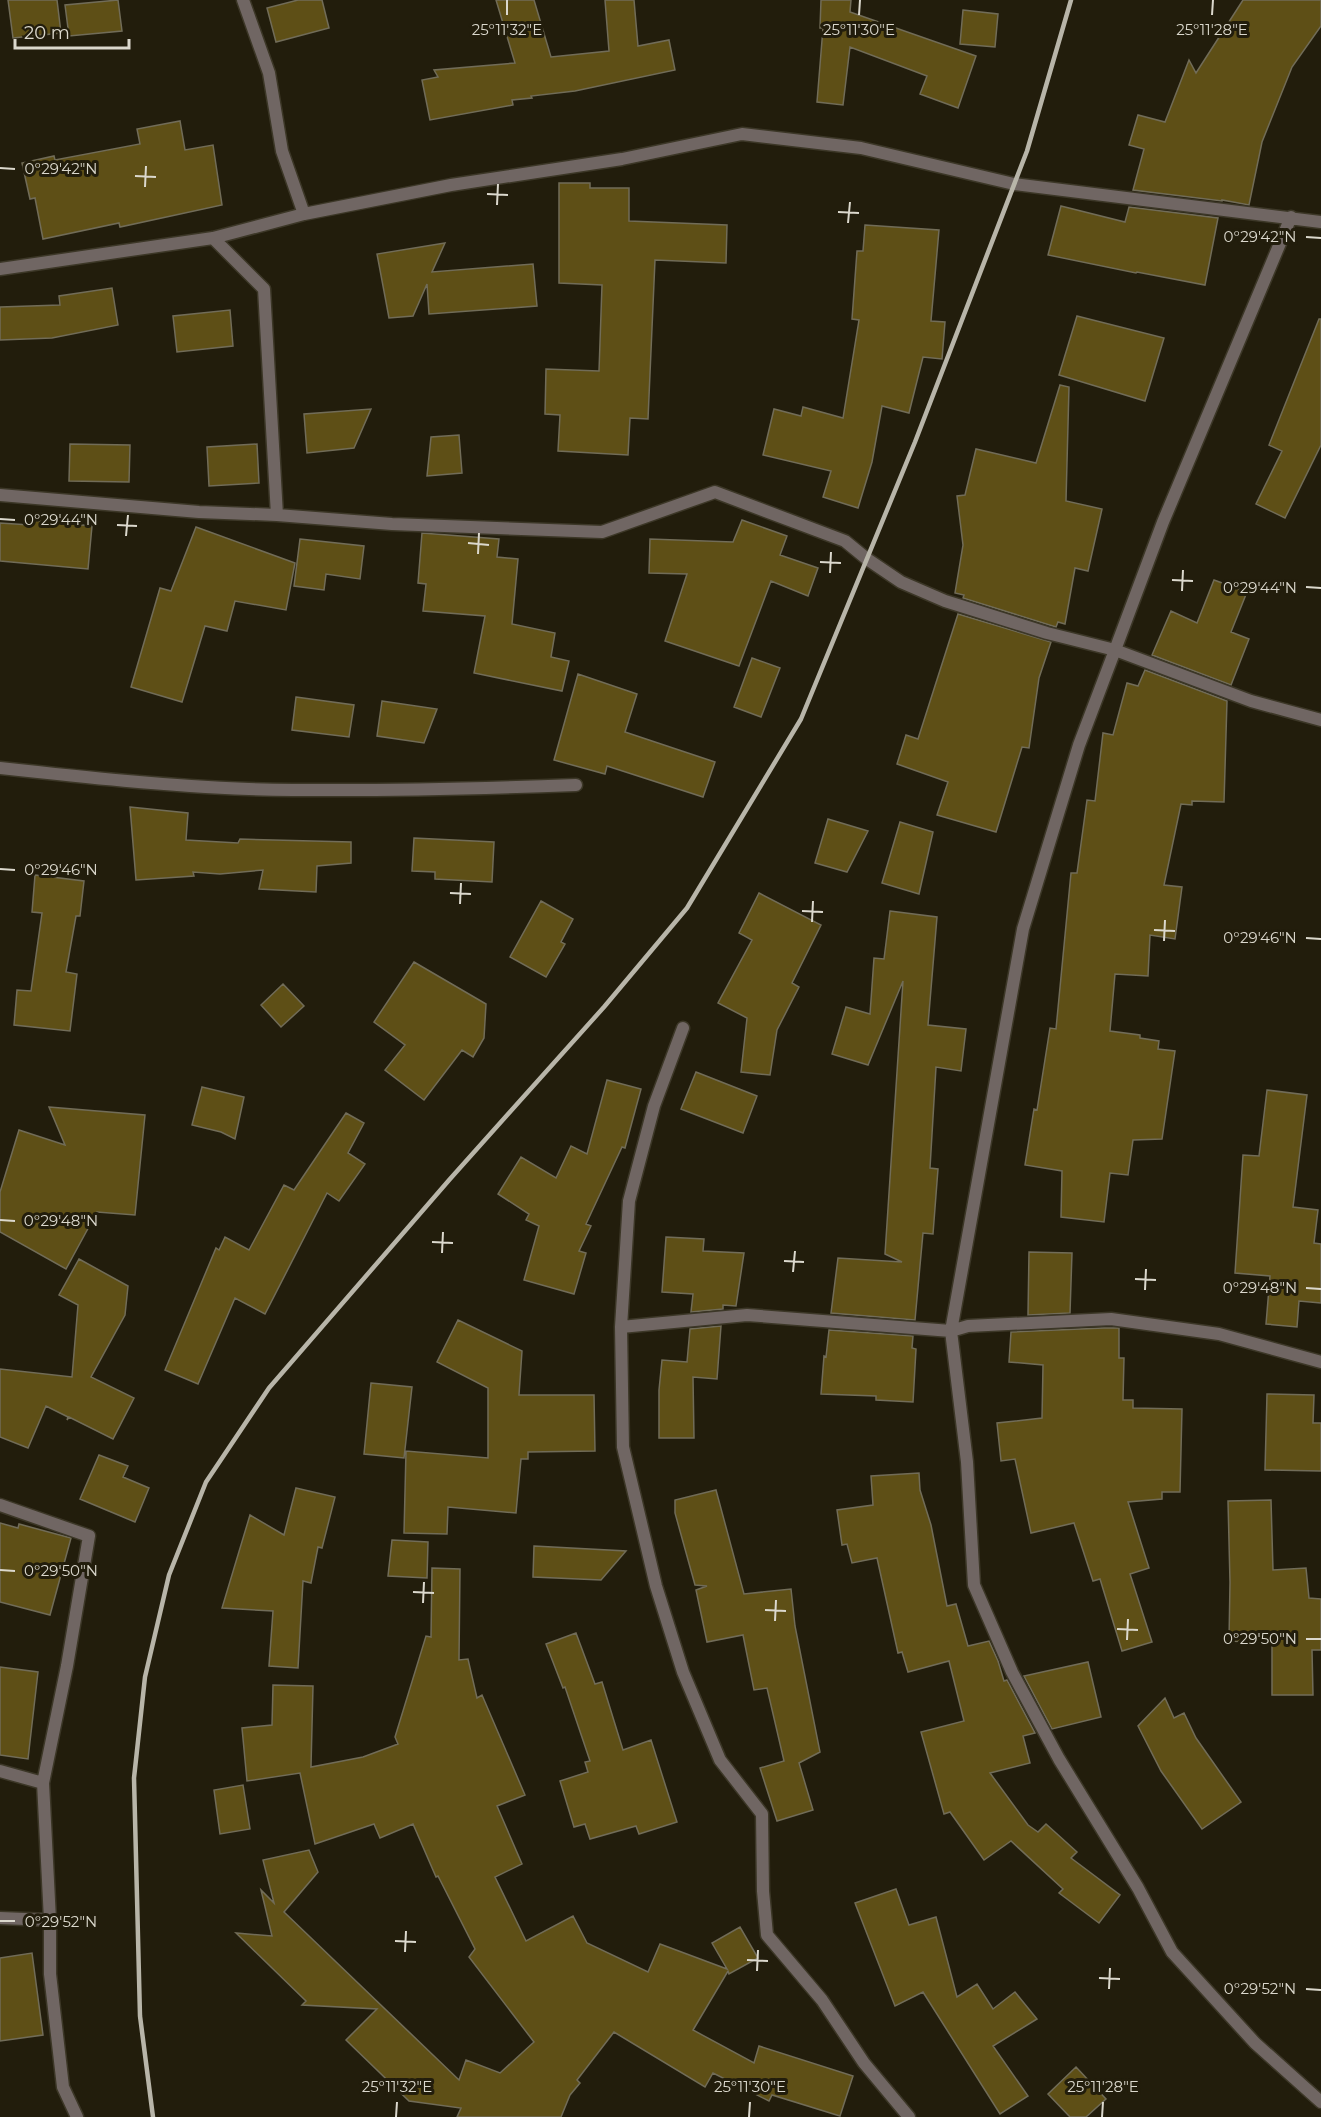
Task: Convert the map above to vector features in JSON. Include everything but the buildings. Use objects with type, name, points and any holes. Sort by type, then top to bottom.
[{"type":"street","points":[[243,0],[269,73],[282,151],[304,214]]},
{"type":"street","points":[[0,270],[213,238],[304,214],[452,184],[622,159],[742,134],[861,148],[1014,184],[1321,222]]},
{"type":"street","points":[[1290,217],[1163,522],[1079,745],[1023,929],[951,1331],[967,1462],[974,1585],[1012,1672],[1059,1759],[1137,1888],[1172,1952],[1255,2043],[1321,2102]]},
{"type":"street","points":[[213,238],[264,289],[277,515]]},
{"type":"street","points":[[0,495],[199,512],[277,515],[392,524],[602,532],[715,492],[845,541],[901,582],[945,601],[1047,633],[1115,650],[1251,701],[1321,720]]},
{"type":"street","points":[[0,768],[248,789],[426,790],[576,785]]},
{"type":"street","points":[[684,1028],[654,1106],[629,1201],[621,1327],[623,1447],[651,1563],[683,1672],[720,1760],[762,1814],[763,1891],[767,1935],[822,2000],[864,2063],[909,2117]]},
{"type":"street","points":[[621,1327],[747,1315],[951,1331],[968,1326],[1112,1319],[1219,1334],[1321,1362]]},
{"type":"street","points":[[0,1505],[88,1536],[67,1666],[43,1783],[50,1920],[50,1974],[63,2087],[77,2117]]},
{"type":"street","points":[[0,1772],[43,1783]]},
{"type":"street","points":[[0,1918],[50,1920]]},
{"type":"railway","points":[[153,2117],[140,2016],[134,1778],[145,1677],[169,1575],[206,1482],[269,1388],[450,1179],[604,1007],[687,908],[801,719],[915,442],[1027,151],[1071,0]]}]
